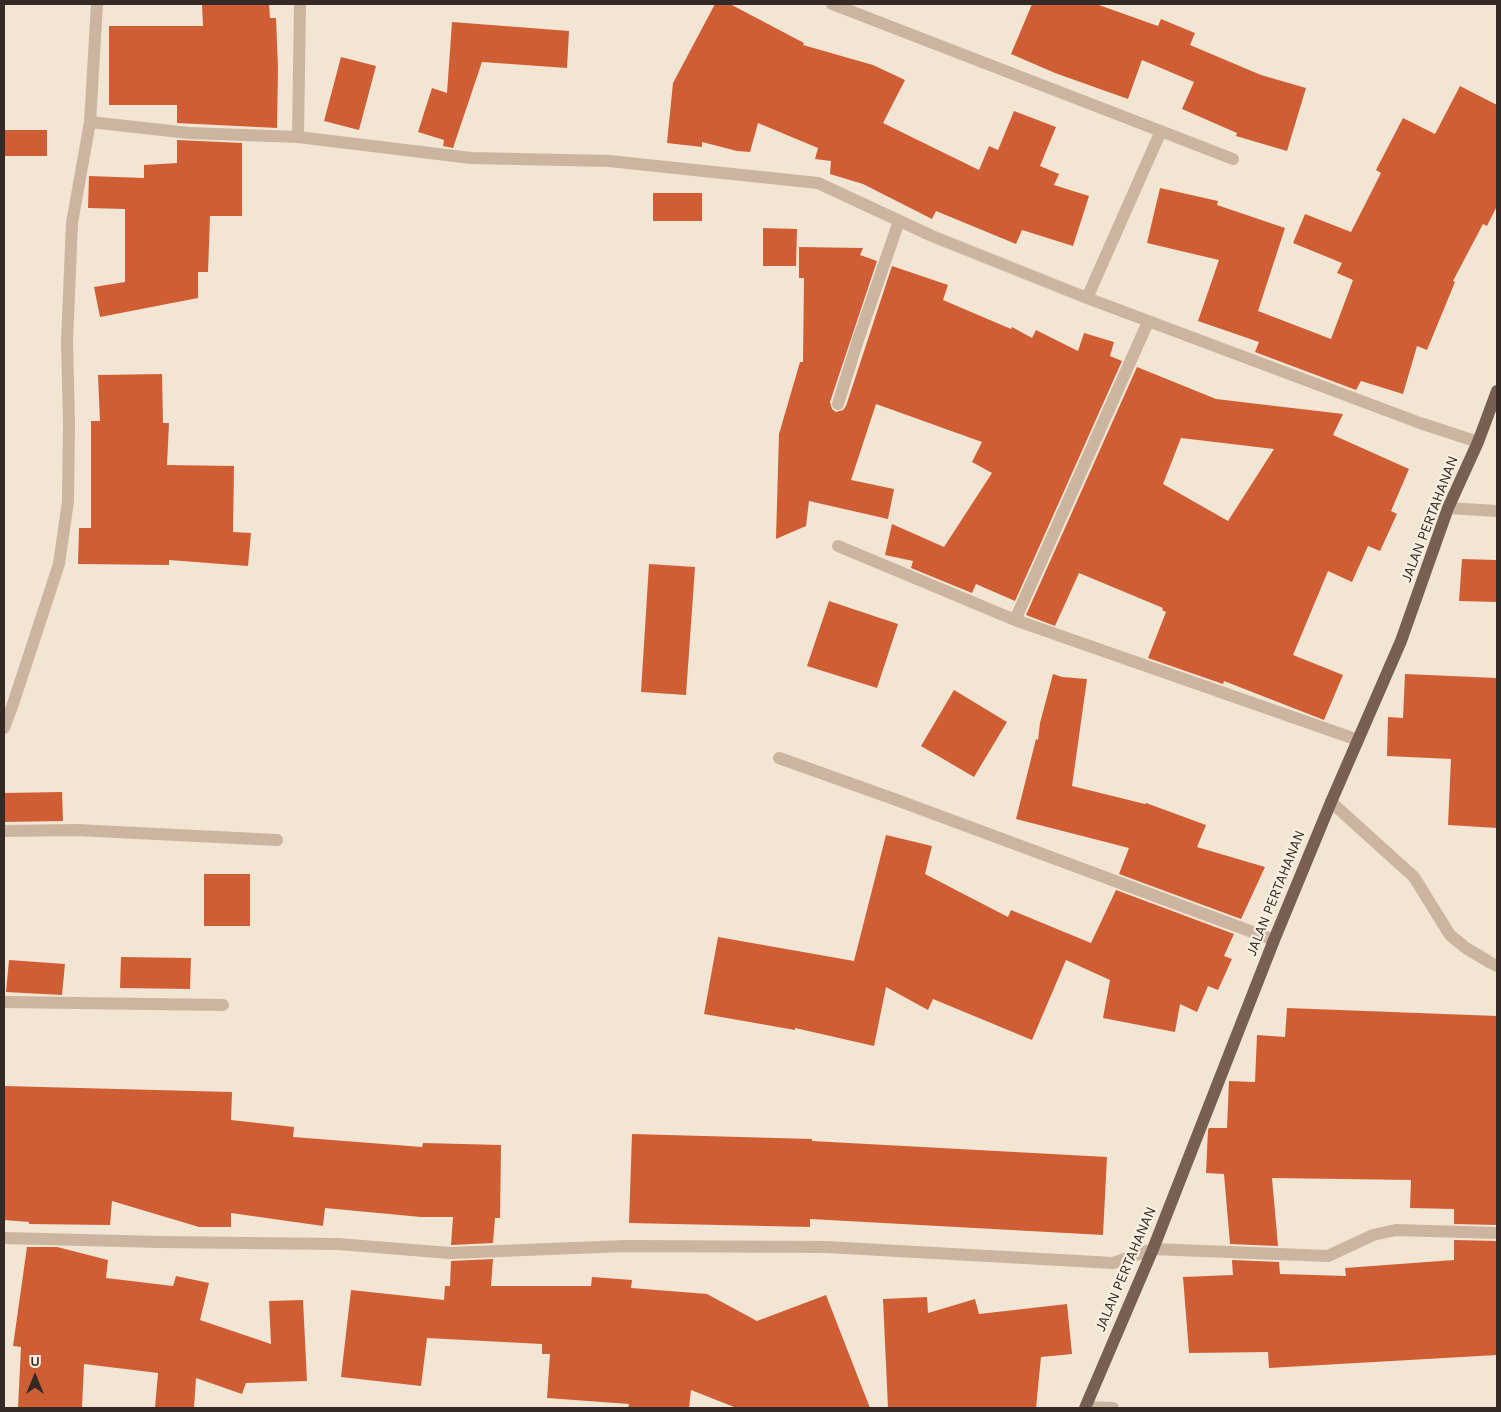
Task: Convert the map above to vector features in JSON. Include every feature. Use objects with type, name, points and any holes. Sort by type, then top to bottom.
[{"type":"main road","name":"JALAN PERTAHANAN","points":[[1086,1407],[1153,1249],[1274,940],[1401,641],[1448,508],[1478,442],[1497,391]]},
{"type":"street","points":[[4,728],[59,564],[68,501],[67,342],[72,223],[90,122],[97,4]]},
{"type":"street","points":[[298,137],[300,4]]},
{"type":"street","points":[[832,4],[1233,159]]},
{"type":"street","points":[[90,122],[189,133],[298,137],[471,158],[609,162],[818,183],[932,236],[1086,298],[1420,423],[1478,442]]},
{"type":"street","points":[[1086,298],[1160,130]]},
{"type":"street","points":[[838,404],[856,343],[900,220]]},
{"type":"street","points":[[1015,620],[1148,322]]},
{"type":"street","points":[[1448,508],[1497,511]]},
{"type":"street","points":[[838,546],[1015,620],[1358,740]]},
{"type":"street","points":[[778,758],[1274,940]]},
{"type":"street","points":[[1331,802],[1414,877],[1450,935],[1466,948],[1497,966]]},
{"type":"street","points":[[4,830],[77,830],[277,840]]},
{"type":"street","points":[[4,1002],[223,1005]]},
{"type":"street","points":[[4,1238],[338,1244],[450,1253],[625,1246],[827,1247],[1112,1263],[1153,1249],[1328,1256],[1373,1234],[1396,1230],[1497,1233]]},
{"type":"street","points":[[1086,1407],[1113,1408]]},
{"type":"building","points":[[202,4],[269,4],[270,18],[276,18],[278,69],[277,128],[177,123],[177,105],[109,105],[109,26],[203,26]]},
{"type":"building","points":[[715,4],[730,4],[804,43],[803,45],[873,65],[905,80],[883,123],[979,170],[989,146],[998,150],[1014,111],[1056,127],[1040,166],[1059,174],[1054,185],[1089,196],[1073,246],[1022,230],[1016,244],[936,211],[932,219],[863,184],[830,174],[831,161],[815,159],[818,148],[758,123],[750,152],[737,151],[702,142],[702,147],[667,143],[673,83]]},
{"type":"building","points":[[1032,4],[1096,4],[1158,26],[1161,19],[1195,33],[1190,45],[1261,75],[1306,88],[1287,151],[1236,136],[1237,133],[1182,109],[1194,82],[1142,60],[1128,99],[1055,73],[1011,54]]},
{"type":"building","points":[[452,22],[569,31],[567,68],[482,62],[453,148],[443,146],[444,140],[418,132],[432,88],[447,93]]},
{"type":"building","points":[[341,57],[376,66],[359,130],[324,121]]},
{"type":"building","points":[[1460,86],[1497,105],[1497,206],[1487,226],[1483,224],[1453,281],[1455,282],[1427,350],[1417,346],[1403,394],[1361,381],[1356,390],[1255,352],[1259,342],[1198,321],[1219,260],[1147,243],[1160,188],[1218,201],[1217,205],[1285,228],[1258,311],[1331,339],[1353,280],[1337,273],[1342,263],[1293,243],[1305,214],[1351,232],[1381,173],[1376,170],[1403,118],[1435,134]]},
{"type":"building","points":[[4,130],[47,130],[47,156],[4,156]]},
{"type":"building","points":[[177,140],[242,143],[242,216],[210,216],[208,272],[198,272],[198,298],[100,317],[94,287],[125,282],[125,209],[88,208],[89,176],[144,178],[144,165],[177,163]]},
{"type":"building","points":[[653,193],[702,193],[702,221],[653,221]]},
{"type":"building","points":[[763,228],[797,229],[796,266],[763,266]]},
{"type":"building","points":[[799,247],[863,248],[860,255],[877,261],[830,402],[832,409],[836,412],[843,410],[846,406],[892,266],[948,285],[943,300],[1011,329],[1012,327],[1032,338],[1036,330],[1078,351],[1084,333],[1114,342],[1110,356],[1122,361],[1015,601],[976,584],[972,593],[911,568],[913,561],[885,555],[892,524],[944,547],[992,473],[972,462],[982,442],[876,404],[851,480],[894,489],[888,519],[809,501],[806,526],[776,539],[779,434],[800,362],[803,362],[804,278],[799,278]]},
{"type":"building","points":[[1137,367],[1216,399],[1343,414],[1333,435],[1409,469],[1391,511],[1397,514],[1380,551],[1368,546],[1352,582],[1328,571],[1293,655],[1343,675],[1324,720],[1224,681],[1223,684],[1148,658],[1166,612],[1162,610],[1163,608],[1079,573],[1055,626],[1026,615]],"holes":[[[1181,438],[1274,449],[1228,521],[1163,484]]]},
{"type":"building","points":[[162,374],[163,423],[169,423],[167,465],[234,466],[233,532],[251,533],[248,566],[169,560],[169,565],[78,564],[79,528],[91,528],[91,421],[100,421],[98,375]]},
{"type":"building","points":[[1462,559],[1497,560],[1497,602],[1459,601]]},
{"type":"building","points":[[649,564],[695,567],[686,695],[641,692]]},
{"type":"building","points":[[829,601],[898,624],[877,688],[807,666]]},
{"type":"building","points":[[1053,674],[1062,677],[1087,679],[1072,786],[1146,803],[1206,825],[1197,847],[1265,867],[1241,919],[1119,874],[1129,848],[1016,819],[1036,739],[1038,740],[1040,723]]},
{"type":"building","points":[[1405,674],[1497,678],[1497,828],[1448,825],[1451,759],[1387,756],[1388,717],[1403,718]]},
{"type":"building","points":[[954,690],[1007,722],[974,777],[921,746]]},
{"type":"building","points":[[62,792],[63,821],[4,822],[4,793]]},
{"type":"building","points":[[886,835],[932,846],[925,874],[1008,917],[1011,910],[1091,943],[1116,890],[1234,934],[1224,956],[1232,959],[1218,990],[1208,986],[1197,1012],[1180,1004],[1175,1032],[1103,1018],[1110,980],[1066,960],[1032,1040],[933,999],[928,1010],[886,987],[874,1046],[795,1028],[795,1030],[704,1014],[718,937],[854,961]]},
{"type":"building","points":[[204,874],[250,874],[250,926],[204,926]]},
{"type":"building","points":[[121,957],[191,958],[190,989],[120,988]]},
{"type":"building","points":[[9,960],[65,964],[62,995],[6,992]]},
{"type":"building","points":[[1287,1008],[1497,1016],[1497,1225],[1454,1224],[1454,1209],[1410,1208],[1411,1180],[1272,1178],[1278,1246],[1230,1244],[1224,1174],[1206,1173],[1208,1130],[1209,1128],[1227,1128],[1229,1081],[1255,1082],[1257,1035],[1285,1037]]},
{"type":"building","points":[[4,1086],[232,1092],[231,1120],[294,1127],[293,1137],[422,1147],[423,1143],[501,1145],[500,1218],[495,1218],[493,1243],[451,1245],[453,1217],[421,1217],[325,1208],[323,1226],[231,1213],[231,1227],[199,1227],[112,1201],[110,1225],[29,1224],[29,1222],[4,1220]]},
{"type":"building","points":[[632,1134],[812,1139],[812,1141],[1107,1157],[1103,1235],[810,1219],[810,1227],[629,1223]]},
{"type":"building","points":[[1454,1240],[1497,1241],[1497,1355],[1269,1368],[1268,1352],[1189,1353],[1183,1277],[1233,1275],[1232,1260],[1279,1262],[1280,1274],[1346,1276],[1345,1268],[1454,1260]]},
{"type":"building","points":[[27,1247],[57,1247],[108,1260],[106,1278],[173,1286],[176,1276],[209,1283],[200,1320],[271,1344],[269,1301],[303,1300],[307,1381],[246,1383],[242,1394],[196,1378],[194,1408],[155,1408],[158,1373],[84,1364],[82,1408],[18,1408],[21,1347],[13,1346]]},
{"type":"building","points":[[493,1259],[491,1286],[591,1286],[592,1277],[632,1280],[631,1288],[707,1294],[757,1321],[826,1295],[870,1408],[734,1407],[691,1390],[689,1408],[628,1408],[629,1404],[547,1398],[550,1354],[542,1354],[542,1344],[427,1338],[421,1386],[341,1377],[351,1290],[444,1300],[445,1286],[450,1286],[451,1261]]},
{"type":"building","points":[[927,1297],[928,1313],[975,1299],[979,1314],[1067,1304],[1072,1354],[1041,1357],[1036,1408],[888,1408],[883,1299]]}]
